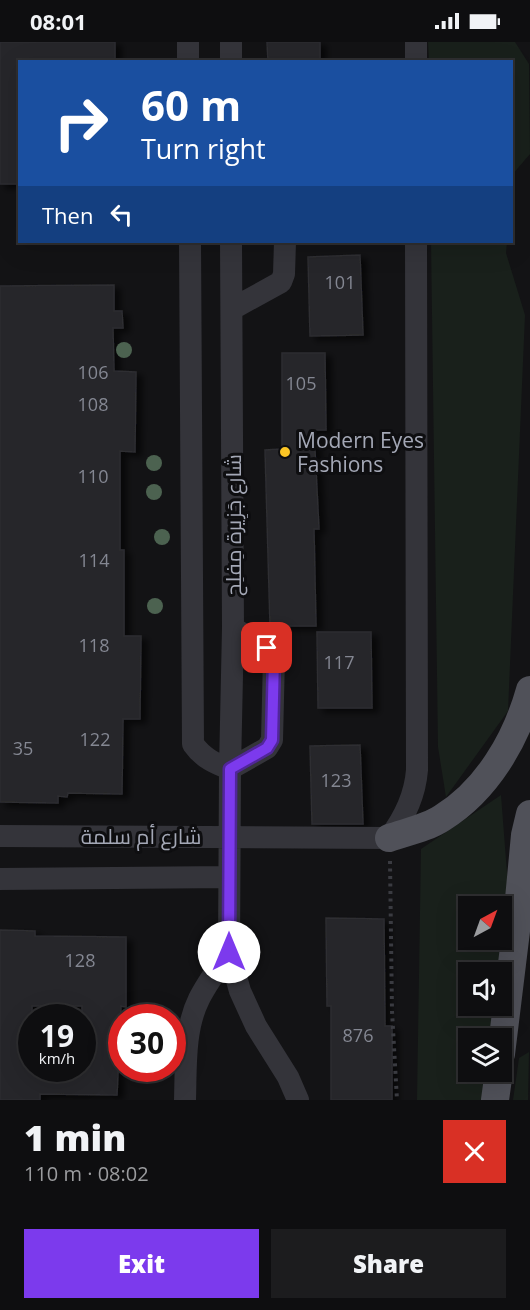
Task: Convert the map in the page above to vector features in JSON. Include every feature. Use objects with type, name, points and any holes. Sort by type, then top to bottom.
[{"type":"main road","points":[[389,838],[441,819],[470,793],[506,751],[530,690]]},
{"type":"main road","points":[[504,1028],[525,835],[530,814]]},
{"type":"main road","points":[[495,1100],[497,1082]]},
{"type":"street","points":[[188,42],[189,60]]},
{"type":"street","points":[[231,42],[231,60]]},
{"type":"street","points":[[416,42],[416,60]]},
{"type":"street","points":[[190,243],[193,744],[199,753],[209,760],[230,769],[267,748],[270,744],[274,681],[274,657],[271,652],[233,628]]},
{"type":"street","name":"شارع جَزِيرة مِفلِح","points":[[231,243],[233,628],[229,952],[240,991],[256,1026],[288,1077],[298,1100]]},
{"type":"street","points":[[232,309],[281,282],[284,274],[285,243]]},
{"type":"street","points":[[389,838],[402,820],[410,803],[417,770],[416,243]]},
{"type":"street","name":"شارع أم سلمة","points":[[0,836],[389,838]]},
{"type":"street","name":"شارع أم سلمة","points":[[0,879],[230,877]]},
{"type":"street","points":[[185,1100],[191,1020],[199,999],[229,952]]},
{"type":"path","points":[[389,838],[392,1011],[397,1100]]},
{"type":"shaded area","points":[[428,42],[515,42],[529,64],[530,154],[513,174],[513,60],[429,60]]},
{"type":"shaded area","points":[[431,243],[507,243],[506,253],[525,315],[508,711],[446,797],[438,747]]},
{"type":"shaded area","points":[[501,795],[509,896],[458,896],[458,950],[503,950],[502,962],[458,962],[458,1016],[497,1016],[496,1028],[458,1028],[458,1082],[490,1082],[488,1100],[417,1100],[421,849]]},
{"type":"shaded area","points":[[529,1052],[528,1100],[513,1100],[519,1058]]},
{"type":"building","points":[[0,42],[115,42],[115,60],[18,60],[18,184],[0,184]]},
{"type":"building","points":[[267,42],[320,42],[320,60],[268,60]]},
{"type":"building","points":[[360,255],[363,335],[310,336],[308,257]]},
{"type":"building","points":[[114,285],[114,311],[122,311],[123,328],[113,328],[114,371],[136,372],[135,452],[120,451],[120,550],[124,550],[124,636],[141,636],[140,719],[123,719],[122,794],[68,793],[67,797],[58,796],[58,803],[0,802],[0,286]]},
{"type":"building","points":[[282,353],[325,353],[326,430],[314,430],[319,529],[314,529],[316,626],[270,626],[265,450],[282,449]]},
{"type":"building","points":[[317,632],[371,632],[372,708],[318,708]]},
{"type":"building","points":[[360,745],[363,824],[312,824],[310,746]]},
{"type":"building","points":[[326,918],[384,919],[385,1026],[392,1026],[392,1100],[331,1100],[331,1006],[327,1006]]},
{"type":"building","points":[[0,930],[35,931],[35,936],[126,937],[126,1004],[108,1004],[108,1082],[118,1082],[117,1095],[40,1094],[40,1100],[0,1100]]},
{"type":"place","name":"Modern Eyes Fashions","points":[[285,452]]},
{"type":"route","points":[[229,952],[230,769],[267,748],[272,740],[274,657],[267,648]]}]
